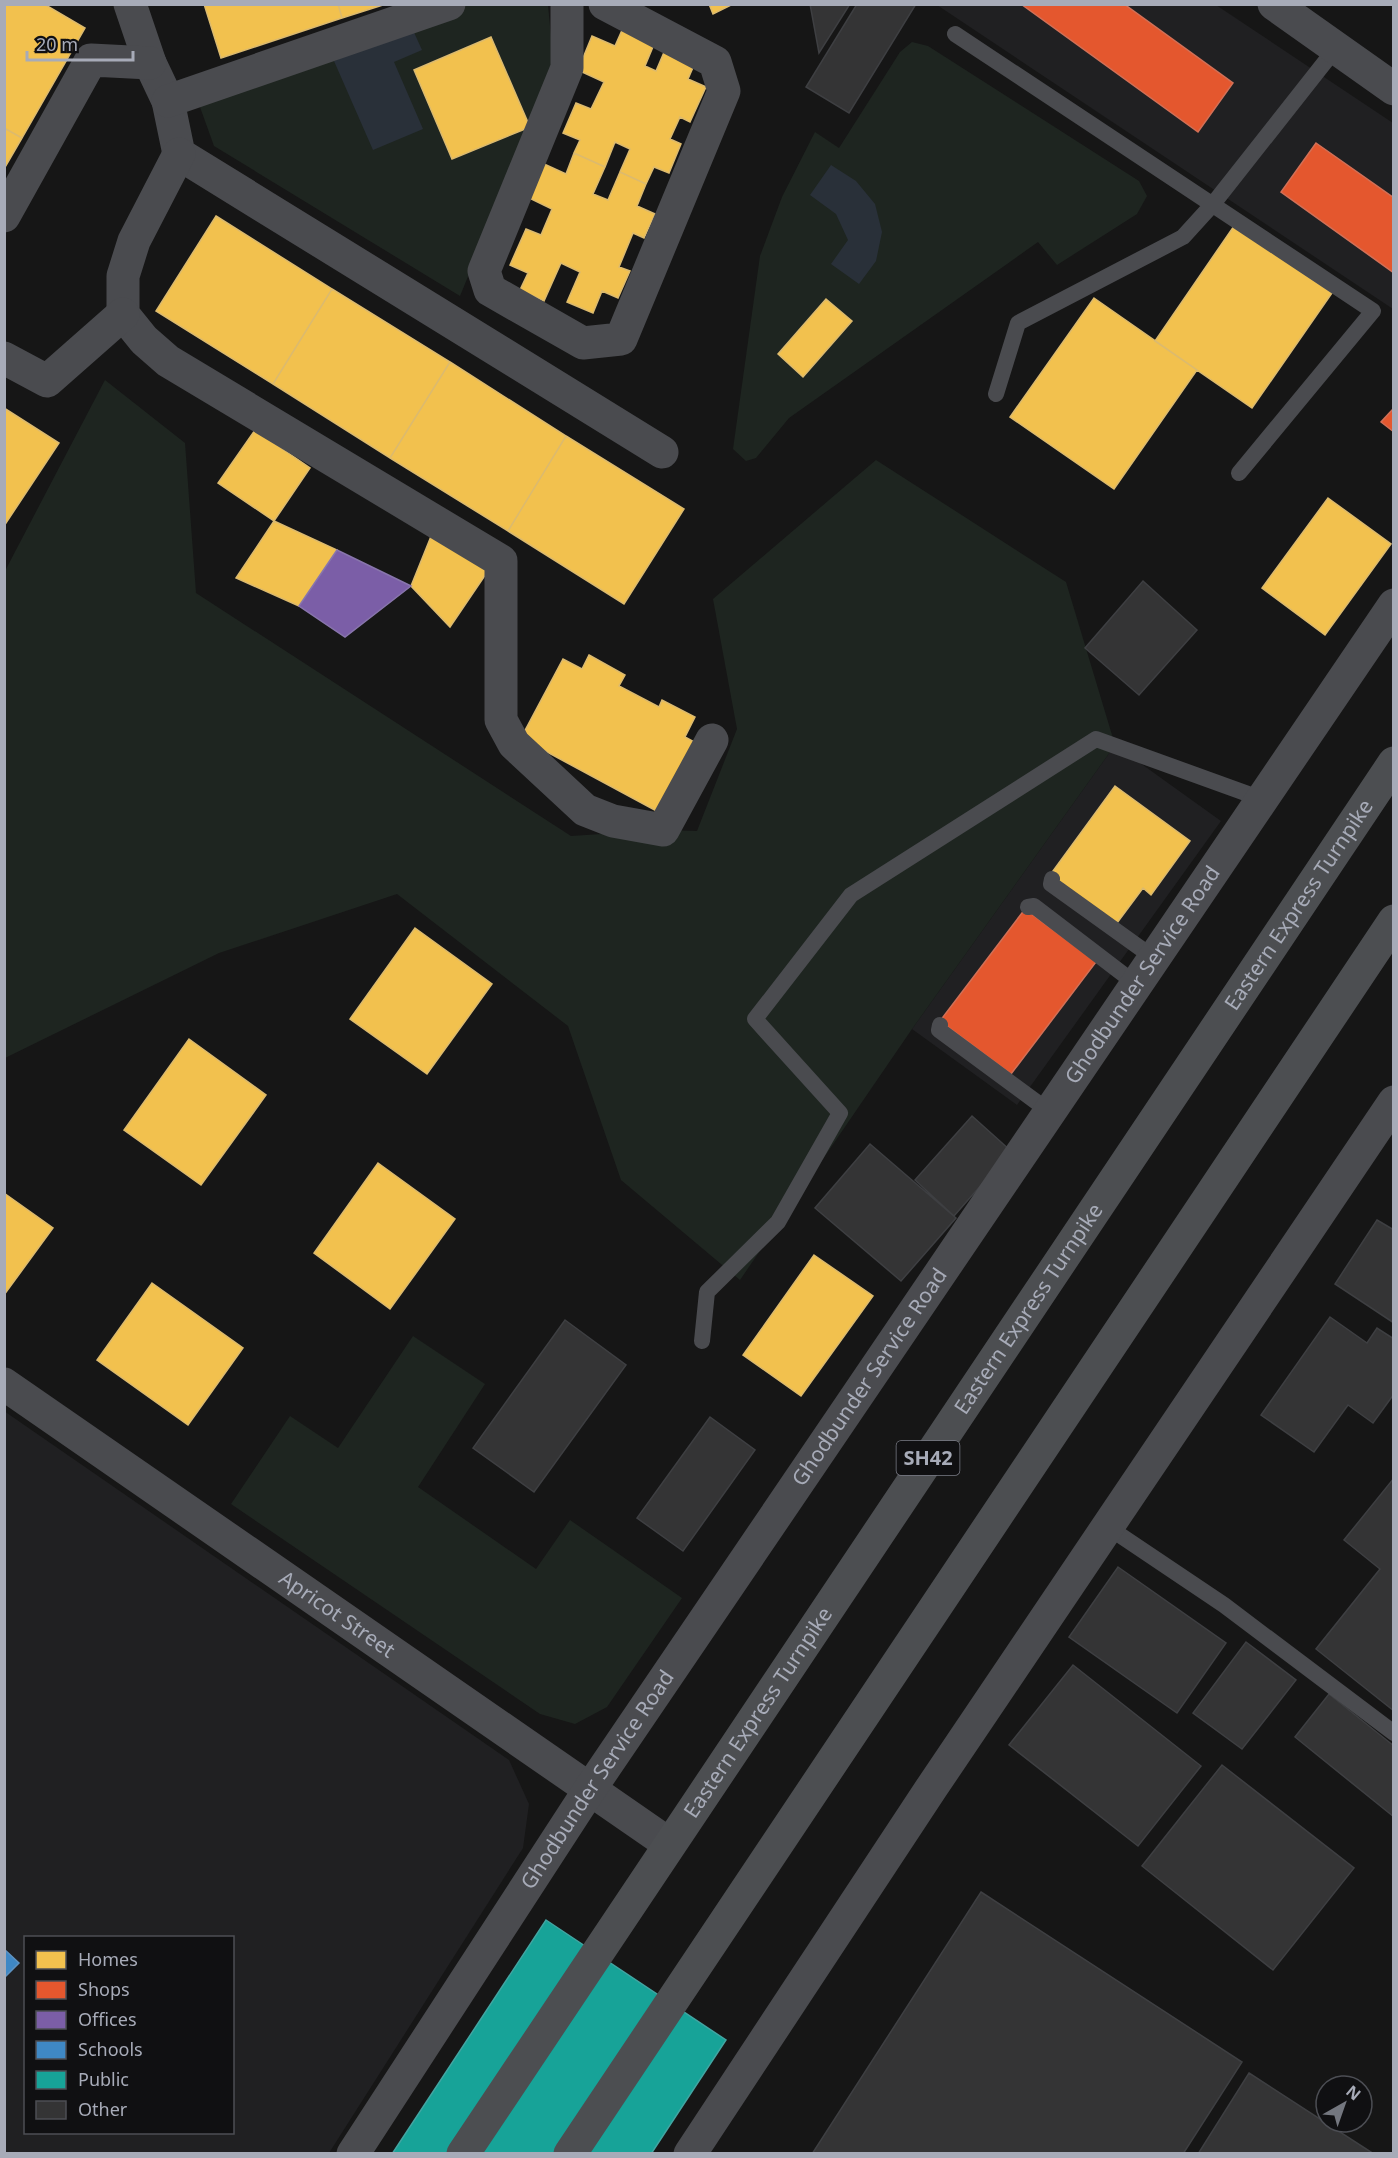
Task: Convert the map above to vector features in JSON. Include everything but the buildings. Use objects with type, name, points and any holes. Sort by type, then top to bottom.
[{"type":"main road","name":"Eastern Express Turnpike","points":[[463,2154],[1394,763]]},
{"type":"main road","points":[[570,2154],[1394,921]]},
{"type":"street","points":[[130,4],[150,63],[168,101],[179,154],[134,241],[123,276],[123,314],[144,340],[168,360],[501,561],[501,720],[514,744],[585,810],[613,821],[663,831],[712,740]]},
{"type":"street","points":[[168,101],[449,4]]},
{"type":"street","points":[[567,4],[567,68],[484,271],[490,290],[584,343],[621,339],[724,92],[715,62],[605,4]]},
{"type":"street","points":[[1274,4],[1394,89]]},
{"type":"street","points":[[4,216],[91,60],[150,63]]},
{"type":"street","points":[[179,154],[662,452]]},
{"type":"street","points":[[4,358],[47,381],[123,314]]},
{"type":"street","name":"Ghodbunder Service Road","points":[[353,2154],[590,1789],[1394,605]]},
{"type":"street","points":[[690,2154],[1394,1102]]},
{"type":"street","name":"Apricot Street","points":[[4,1384],[669,1844]]},
{"type":"lane","points":[[955,34],[1373,311],[1239,473]]},
{"type":"lane","points":[[996,394],[1018,323],[1183,237],[1213,204],[1336,48]]},
{"type":"lane","points":[[702,1341],[707,1292],[778,1222],[840,1113],[755,1019],[851,895],[1096,738],[1262,799]]},
{"type":"lane","points":[[1052,879],[1051,884],[1145,971]]},
{"type":"lane","points":[[1028,907],[1034,906],[1145,971]]},
{"type":"lane","points":[[940,1025],[939,1030],[1050,1112]]},
{"type":"lane","points":[[1108,1527],[1224,1605],[1394,1732]]},
{"type":"shaded area","points":[[444,5],[548,5],[554,68],[460,296],[214,146],[191,82]]},
{"type":"shaded area","points":[[937,5],[1216,5],[1393,123],[1393,309]]},
{"type":"shaded area","points":[[412,28],[422,50],[394,62],[423,129],[373,150],[334,61]]},
{"type":"shaded area","points":[[912,42],[928,46],[1139,181],[1147,196],[1137,214],[1057,265],[1038,242],[789,418],[756,458],[746,461],[733,449],[760,256],[782,197],[815,132],[839,148],[900,52]]},
{"type":"shaded area","points":[[831,165],[856,181],[875,204],[882,232],[876,261],[859,284],[831,264],[848,240],[836,214],[810,195]]},
{"type":"shaded area","points":[[105,380],[185,443],[196,593],[571,836],[663,830],[697,831],[737,729],[713,599],[876,460],[1066,582],[1115,745],[912,1029],[740,1280],[621,1180],[568,1026],[397,894],[219,953],[5,1058],[5,571]]},
{"type":"shaded area","points":[[1115,745],[1221,821],[1017,1105],[912,1029]]},
{"type":"shaded area","points":[[413,1336],[485,1384],[418,1487],[536,1569],[570,1520],[682,1598],[607,1707],[575,1724],[540,1714],[231,1504],[290,1416],[338,1448]]},
{"type":"shaded area","points":[[4,1411],[509,1760],[529,1804],[523,1848],[329,2153],[5,2153]]}]
